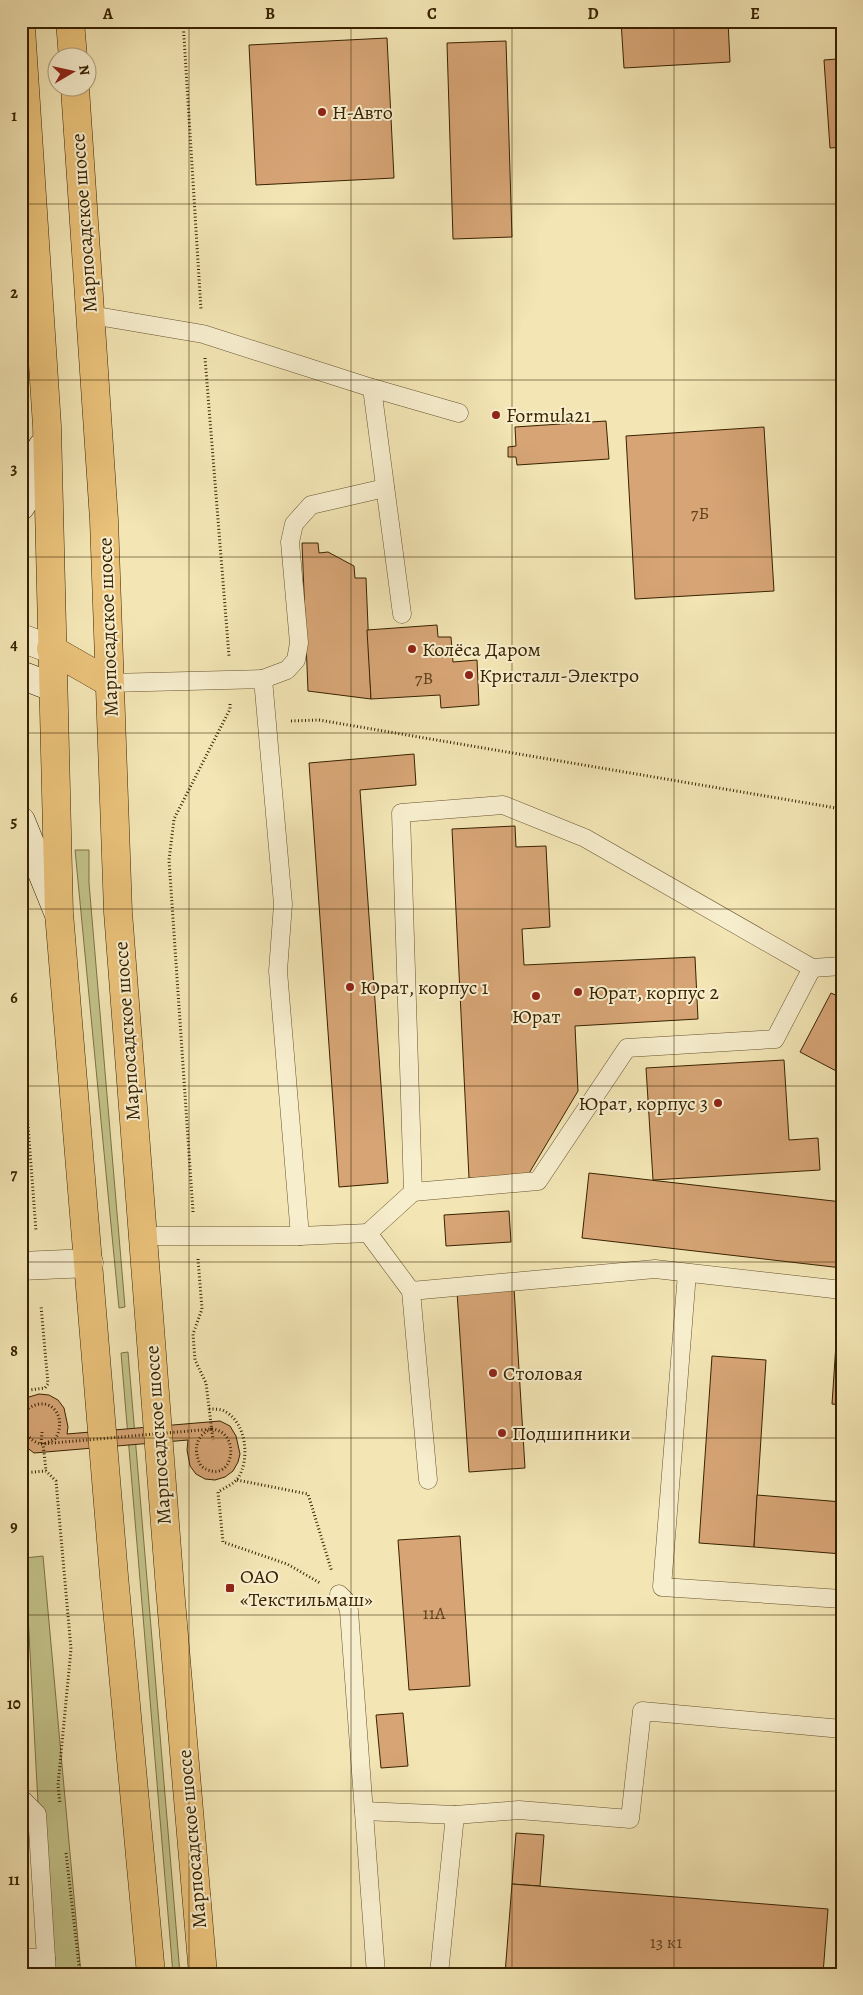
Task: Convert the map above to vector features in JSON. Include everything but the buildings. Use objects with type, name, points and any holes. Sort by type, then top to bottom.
[{"type":"main road","points":[[70,21],[72,48]]},
{"type":"main road","points":[[21,28],[47,426],[59,913],[114,1576],[151,1974]]},
{"type":"main road","name":"Марпосадское шоссе","points":[[76,98],[104,520],[118,912],[170,1588],[204,1974]]},
{"type":"main road","points":[[21,506],[35,483],[47,426]]},
{"type":"main road","points":[[21,638],[51,649],[110,683]]},
{"type":"main road","points":[[21,675],[52,687],[110,683]]},
{"type":"main road","points":[[21,821],[59,913]]},
{"type":"main road","points":[[21,1266],[89,1262]]},
{"type":"lane","points":[[91,315],[203,334],[372,388],[459,413]]},
{"type":"lane","points":[[372,388],[402,614]]},
{"type":"lane","points":[[110,683],[264,678],[287,670],[296,660],[299,643],[290,542],[294,524],[310,505],[385,488]]},
{"type":"lane","points":[[264,678],[283,904],[278,972],[300,1236]]},
{"type":"lane","points":[[413,1192],[401,813],[502,805],[585,838],[812,968],[842,966]]},
{"type":"lane","points":[[143,1236],[300,1236],[368,1232],[413,1192],[538,1181],[628,1048],[775,1039],[812,968]]},
{"type":"lane","points":[[368,1232],[412,1291],[428,1480]]},
{"type":"lane","points":[[412,1291],[655,1269],[842,1290]]},
{"type":"lane","points":[[687,1273],[662,1587],[842,1599]]},
{"type":"lane","points":[[339,1594],[346,1601],[349,1611],[376,1974]]},
{"type":"lane","points":[[364,1811],[455,1815],[519,1810],[630,1819],[642,1712],[842,1729]]},
{"type":"lane","points":[[21,1798],[37,1814],[47,1966],[21,1958]]},
{"type":"lane","points":[[439,1974],[455,1815]]},
{"type":"path","points":[[183,21],[202,314]]},
{"type":"path","points":[[205,356],[230,662]]},
{"type":"path","points":[[194,1212],[169,860],[174,819],[230,709],[231,698]]},
{"type":"path","points":[[268,722],[318,720],[842,810]]},
{"type":"path","points":[[21,1033],[36,1231]]},
{"type":"path","points":[[198,1253],[202,1309],[193,1334],[195,1360],[206,1383],[213,1440]]},
{"type":"path","points":[[21,1391],[45,1388],[48,1384],[41,1306]]},
{"type":"path","points":[[42,1444],[55,1438],[60,1426],[58,1415],[53,1407],[46,1403],[36,1404],[29,1408],[23,1426],[32,1442],[42,1444],[212,1429],[219,1429],[228,1439],[231,1457],[227,1466],[221,1470],[212,1471],[201,1466],[196,1448],[197,1439],[203,1432],[212,1429]]},
{"type":"path","points":[[209,1409],[224,1411],[237,1423],[245,1441],[244,1464],[237,1480],[218,1492],[223,1542],[287,1564],[339,1594]]},
{"type":"path","points":[[42,1432],[46,1471],[56,1482],[71,1649],[58,1785],[61,1813]]},
{"type":"path","points":[[21,1473],[46,1471]]},
{"type":"path","points":[[237,1480],[308,1494],[339,1594]]},
{"type":"path","points":[[66,1851],[80,1974]]},
{"type":"green space","points":[[75,850],[89,850],[89,883],[125,1307],[119,1308]]},
{"type":"green space","points":[[128,1352],[180,1974],[173,1974],[121,1353]]},
{"type":"green space","points":[[43,1556],[81,1974],[47,1974],[25,1558]]},
{"type":"place","name":"Н-Авто","points":[[322,112]]},
{"type":"place","name":"Formula21","points":[[496,415]]},
{"type":"place","name":"Колёса Даром","points":[[412,649]]},
{"type":"place","name":"Кристалл-Электро","points":[[469,675]]},
{"type":"place","name":"Юрат, корпус 1","points":[[350,987]]},
{"type":"place","name":"Юрат, корпус 2","points":[[578,992]]},
{"type":"place","name":"Юрат","points":[[536,996]]},
{"type":"place","name":"Юрат, корпус 3","points":[[718,1103]]},
{"type":"place","name":"Столовая","points":[[493,1373]]},
{"type":"place","name":"Подшипники","points":[[502,1433]]},
{"type":"place","name":"ОАО «Текстильмаш»","points":[[230,1588]]}]
